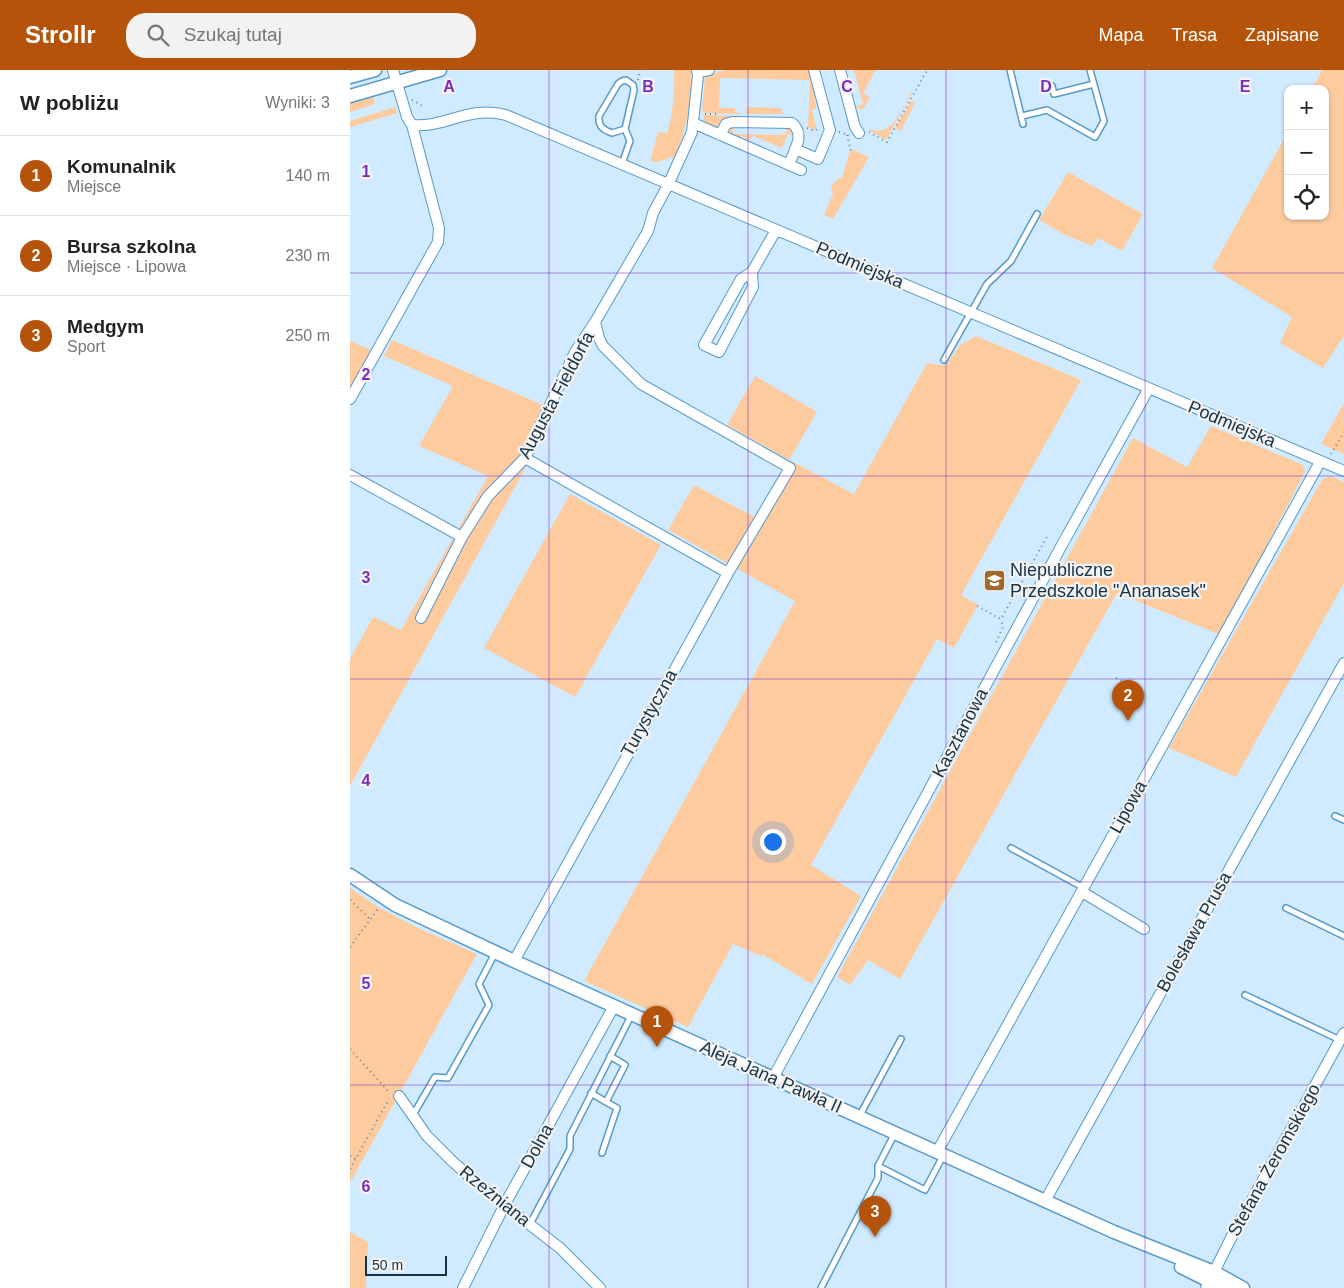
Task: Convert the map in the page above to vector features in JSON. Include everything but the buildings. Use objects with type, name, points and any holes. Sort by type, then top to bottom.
[{"type":"street","points":[[350,77],[375,70]]},
{"type":"street","points":[[350,96],[395,76],[440,70]]},
{"type":"street","points":[[698,71],[709,70]]},
{"type":"street","points":[[795,149],[818,159],[829,127],[814,70]]},
{"type":"street","points":[[840,70],[856,127],[860,131]]},
{"type":"street","name":"Augusta Fieldorfa","points":[[421,618],[462,537],[488,496],[524,458],[575,352],[595,322],[648,231],[653,213],[692,132],[698,71]]},
{"type":"street","points":[[350,399],[438,242],[438,228],[412,125],[406,117],[395,76]]},
{"type":"street","name":"Podmiejska","points":[[412,125],[424,126],[472,113],[494,112],[506,115],[1344,471]]},
{"type":"street","points":[[720,135],[726,124],[732,122],[792,123],[800,136],[789,165]]},
{"type":"street","points":[[693,124],[801,170]]},
{"type":"street","points":[[752,272],[754,287],[719,352],[704,345],[741,279],[752,272],[776,230]]},
{"type":"street","name":"Augusta Fieldorfa","points":[[595,322],[598,338],[603,346],[641,384],[790,468]]},
{"type":"street","name":"Kasztanowa","points":[[773,1078],[1149,388]]},
{"type":"street","points":[[524,458],[728,572]]},
{"type":"street","name":"Lipowa","points":[[940,1154],[1083,890],[1320,462]]},
{"type":"street","name":"Turystyczna","points":[[514,961],[728,572],[790,468]]},
{"type":"street","points":[[350,475],[462,537]]},
{"type":"street","name":"Bolesława Prusa","points":[[1045,1201],[1344,663]]},
{"type":"street","name":"Aleja Jana Pawła II","points":[[350,875],[384,898],[421,918],[1114,1232],[1226,1288]]},
{"type":"street","points":[[1083,890],[1144,929]]},
{"type":"street","name":"Dolna","points":[[463,1288],[505,1204],[614,1006]]},
{"type":"street","name":"Stefana Żeromskiego","points":[[1210,1280],[1342,1037]]},
{"type":"street","name":"Rzeźniana","points":[[399,1096],[427,1136],[452,1161],[479,1185],[562,1249],[600,1288]]},
{"type":"street","name":"Aleja Jana Pawła II","points":[[1210,1280],[1243,1288]]},
{"type":"lane","points":[[1010,70],[1024,124]]},
{"type":"lane","points":[[1022,116],[1047,110],[1095,137],[1104,120],[1090,70]]},
{"type":"lane","points":[[622,165],[630,141],[625,129],[634,90],[634,85],[626,80],[618,84],[599,116],[598,122],[602,129],[612,133],[625,129]]},
{"type":"lane","points":[[1052,86],[1054,94],[1094,84]]},
{"type":"lane","points":[[944,360],[987,284],[1011,261],[1037,214]]},
{"type":"lane","points":[[1335,816],[1344,820]]},
{"type":"lane","points":[[1011,848],[1083,890]]},
{"type":"lane","points":[[1286,908],[1344,936]]},
{"type":"lane","points":[[412,1116],[435,1076],[448,1078],[489,1005],[479,984],[495,952]]},
{"type":"lane","points":[[1245,996],[1342,1037]]},
{"type":"lane","points":[[530,1224],[570,1149],[570,1136],[632,1014]]},
{"type":"lane","points":[[859,1117],[901,1039]]},
{"type":"lane","points":[[606,1102],[625,1065],[610,1056]]},
{"type":"lane","points":[[591,1093],[617,1108],[602,1153]]},
{"type":"lane","points":[[821,1288],[878,1178],[878,1166],[895,1133]]},
{"type":"lane","points":[[878,1166],[925,1190],[940,1154]]},
{"type":"path","points":[[803,126],[815,131],[817,128],[829,127],[847,135],[860,131],[887,142],[927,70]]},
{"type":"path","points":[[407,98],[415,100],[423,106]]},
{"type":"path","points":[[847,135],[851,151]]},
{"type":"path","points":[[1331,454],[1344,432]]},
{"type":"path","points":[[977,606],[1001,619],[1048,535]]},
{"type":"path","points":[[1116,678],[1134,687]]},
{"type":"path","points":[[350,947],[384,898]]},
{"type":"path","points":[[350,900],[370,919]]},
{"type":"path","points":[[350,1049],[386,1087],[390,1097],[350,1169]]},
{"type":"path","points":[[350,1156],[356,1159]]},
{"type":"shaded area","points":[[674,70],[691,70],[688,115],[675,159],[671,157],[659,162],[650,161],[658,132],[667,133],[673,102]]},
{"type":"shaded area","points":[[726,70],[810,70],[818,98],[814,99],[817,108],[812,110],[816,127],[814,130],[808,127],[810,80],[720,78],[719,108],[735,108],[735,112],[741,114],[705,113],[702,110],[705,76]]},
{"type":"shaded area","points":[[854,70],[876,70],[863,93],[870,97],[864,108],[860,110],[855,107],[863,104]]},
{"type":"shaded area","points":[[1322,70],[1344,70],[1344,336],[1323,368],[1280,343],[1292,317],[1212,268],[1284,139],[1284,220],[1329,220],[1329,85],[1314,85]]},
{"type":"shaded area","points":[[913,91],[886,140],[869,130],[878,131],[891,125],[901,112]]},
{"type":"shaded area","points":[[373,96],[375,104],[350,112],[350,103]]},
{"type":"shaded area","points":[[911,101],[915,103],[901,131],[895,128]]},
{"type":"shaded area","points":[[395,107],[397,113],[350,127],[350,121]]},
{"type":"shaded area","points":[[747,107],[781,108],[783,114],[745,114]]},
{"type":"shaded area","points":[[704,115],[738,116],[738,118],[716,128],[703,123]]},
{"type":"shaded area","points":[[733,126],[733,134],[786,135],[786,127],[793,130],[796,137],[788,134],[782,148],[753,136],[750,140],[741,136],[739,139],[730,135],[728,130]]},
{"type":"shaded area","points":[[854,150],[869,157],[833,219],[824,215],[833,194],[831,188],[834,182],[842,177],[850,151]]},
{"type":"shaded area","points":[[1068,172],[1143,214],[1122,251],[1098,238],[1092,246],[1065,235],[1039,220]]},
{"type":"shaded area","points":[[976,336],[1081,380],[961,595],[978,605],[954,648],[937,639],[811,865],[861,896],[812,984],[762,954],[761,956],[733,944],[688,1027],[584,981],[795,601],[668,530],[694,485],[757,518],[789,460],[854,494],[927,363],[945,366],[960,345]]},
{"type":"shaded area","points":[[392,340],[557,411],[350,786],[350,659],[373,617],[401,630],[488,476],[419,446],[453,386],[384,356]]},
{"type":"shaded area","points":[[350,341],[373,351],[350,391]]},
{"type":"shaded area","points":[[755,376],[817,412],[789,460],[727,425]]},
{"type":"shaded area","points":[[1344,403],[1344,454],[1321,444]]},
{"type":"shaded area","points":[[1211,426],[1303,465],[1305,472],[1222,631],[1218,634],[1117,593],[900,979],[868,960],[850,985],[837,977],[1133,438],[1187,467]]},
{"type":"shaded area","points":[[1330,476],[1344,482],[1344,583],[1236,777],[1169,748],[1322,480]]},
{"type":"shaded area","points":[[570,494],[661,545],[575,697],[484,648]]},
{"type":"shaded area","points":[[350,888],[378,907],[418,928],[477,954],[350,1183]]},
{"type":"shaded area","points":[[350,1232],[368,1242],[366,1288],[350,1288]]},
{"type":"place","name":"Niepubliczne Przedszkole \"Ananasek\"","points":[[994,580]]},
{"type":"place","name":"Bursa szkolna","points":[[1128,721]]},
{"type":"place","name":"Komunalnik","points":[[657,1047]]},
{"type":"place","name":"Medgym","points":[[875,1237]]}]
